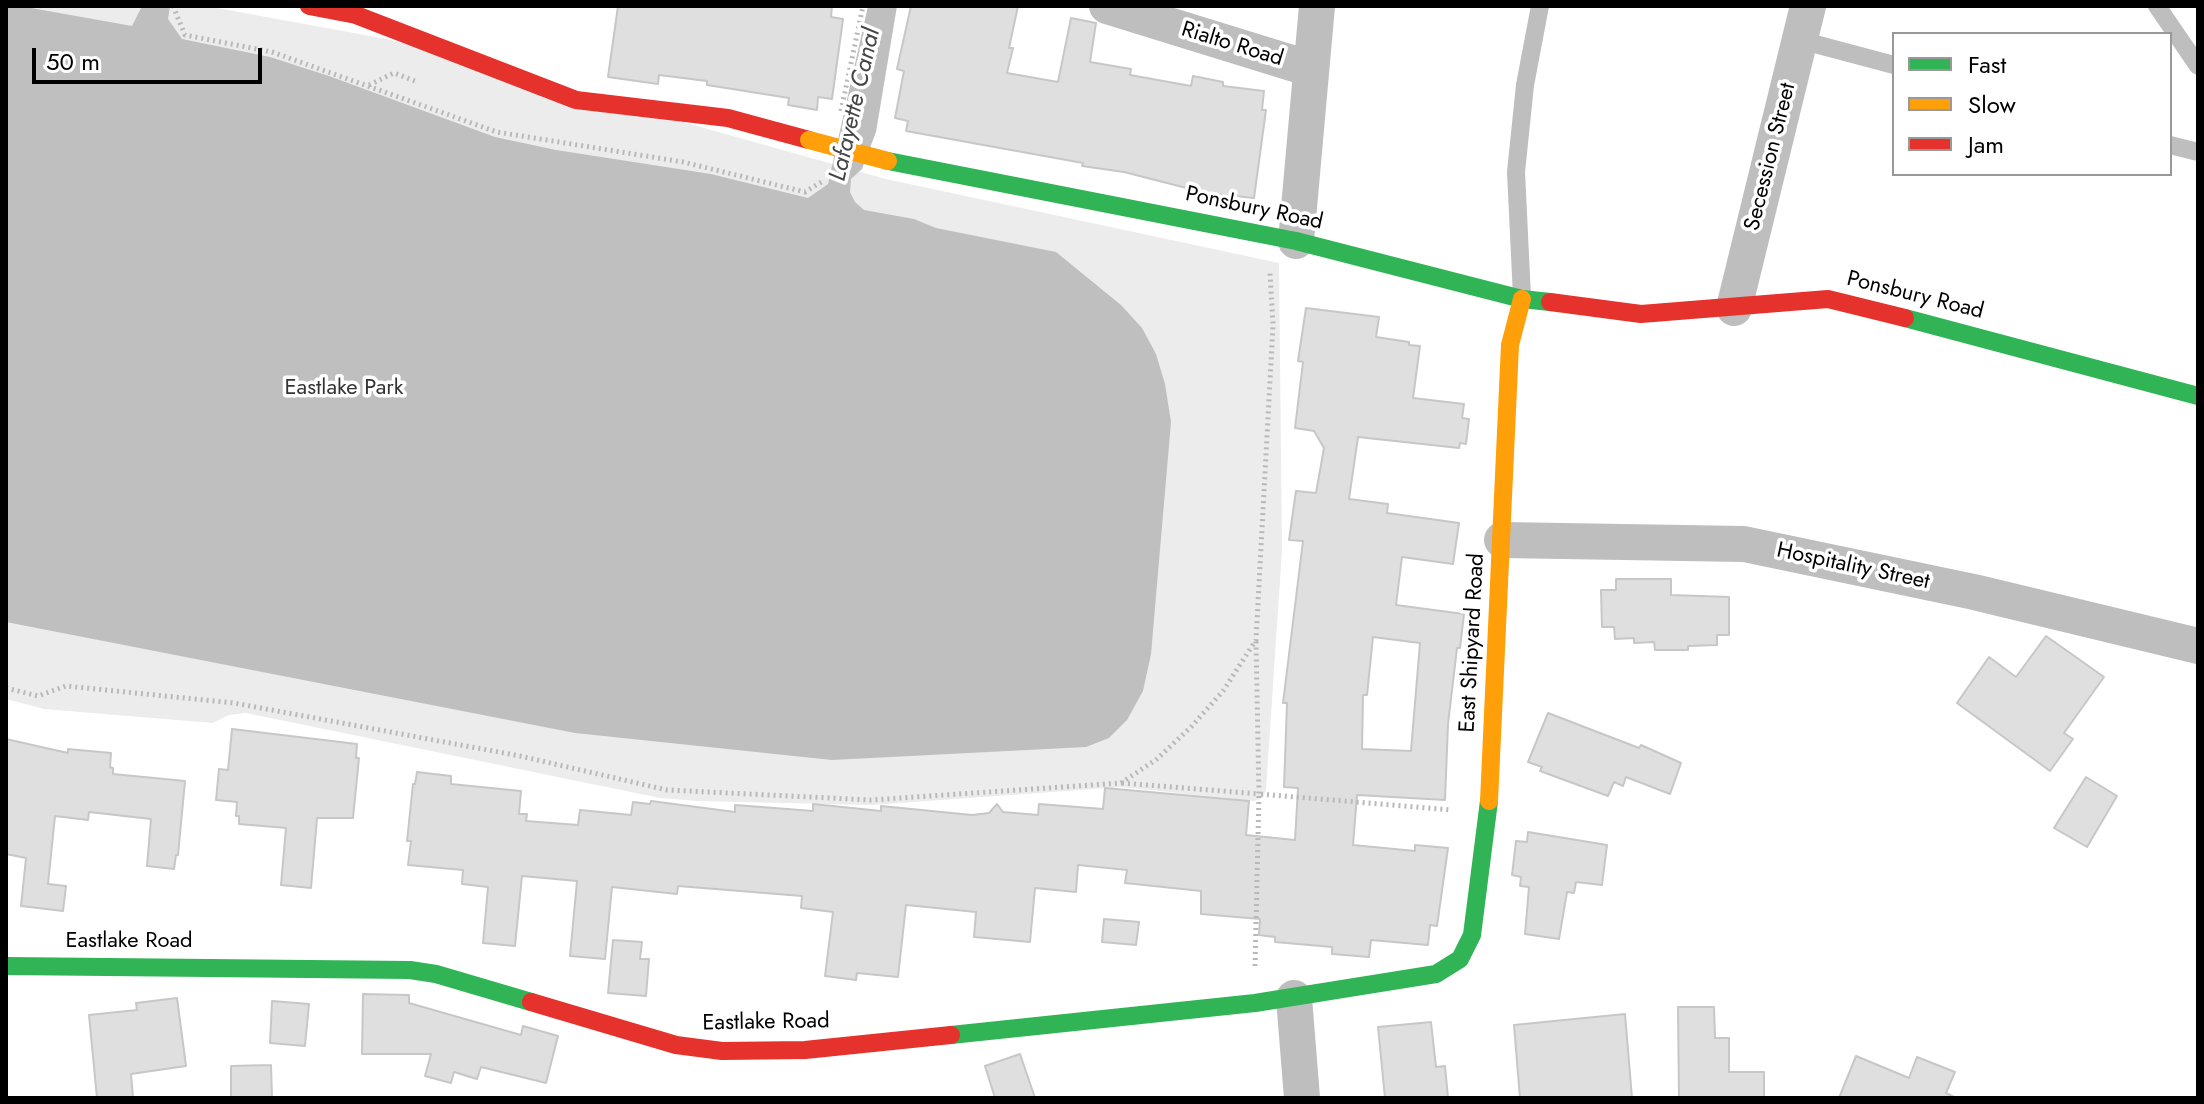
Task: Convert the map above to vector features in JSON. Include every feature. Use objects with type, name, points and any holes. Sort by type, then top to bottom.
[{"type":"street","name":"Ponsbury Road","points":[[309,6],[357,10],[576,100],[728,118],[888,161],[1282,238],[1522,299],[1641,314],[1828,299],[2198,396]]},
{"type":"street","name":"Rialto Road","points":[[1107,6],[1311,69]]},
{"type":"street","points":[[1282,238],[1311,69],[1317,6]]},
{"type":"street","name":"Secession Street","points":[[1734,308],[1804,23]]},
{"type":"street","name":"East Shipyard Road","points":[[1436,974],[1460,959],[1472,935],[1488,813],[1510,345],[1522,299]]},
{"type":"street","name":"Hospitality Street","points":[[1502,540],[1744,544],[1974,592],[2198,646]]},
{"type":"street","name":"Eastlake Road","points":[[6,966],[410,970],[436,974],[676,1045],[722,1051],[805,1050],[1255,1003],[1436,974]]},
{"type":"street","points":[[1294,998],[1302,1098]]},
{"type":"lane","points":[[1522,299],[1516,172],[1525,85],[1540,6]]},
{"type":"lane","points":[[2157,6],[2198,66]]},
{"type":"lane","points":[[1804,23],[1892,64]]},
{"type":"lane","points":[[2172,146],[2198,152]]},
{"type":"path","points":[[173,6],[185,35],[272,52],[369,85]]},
{"type":"path","points":[[1255,1003],[1259,794],[1256,640],[1273,325],[1282,238]]},
{"type":"path","points":[[1121,783],[1157,759],[1192,726],[1223,691],[1256,640]]},
{"type":"path","points":[[6,688],[38,696],[66,686],[234,703],[520,756],[667,790],[871,800],[1121,783],[1488,813]]},
{"type":"green space","name":"Eastlake Park","points":[[6,6],[206,6],[387,39],[886,179],[1279,263],[1282,550],[1263,798],[1254,801],[1121,787],[872,805],[698,801],[660,798],[246,713],[229,715],[213,723],[44,709],[6,699]]},
{"type":"water","name":"Eastlake Park","points":[[6,6],[132,26],[142,6],[170,6],[168,19],[182,39],[270,57],[495,137],[556,150],[711,174],[808,198],[828,184],[868,6],[897,6],[876,132],[862,169],[851,179],[850,192],[855,202],[864,210],[914,219],[936,228],[1056,252],[1121,305],[1142,328],[1156,354],[1171,422],[1151,654],[1143,691],[1127,720],[1109,738],[1086,747],[832,760],[575,733],[6,622]]},
{"type":"building","points":[[618,6],[832,6],[831,17],[843,19],[832,99],[818,97],[817,110],[788,105],[789,98],[707,85],[707,81],[659,75],[658,84],[608,77]]},
{"type":"building","points":[[911,6],[1018,6],[1007,73],[1058,82],[1071,18],[1096,23],[1090,62],[1131,69],[1130,75],[1191,86],[1193,76],[1223,82],[1223,86],[1264,91],[1262,110],[1266,110],[1254,198],[1206,193],[1124,172],[1082,166],[1083,163],[906,131],[908,121],[895,118],[904,71],[897,69]]},
{"type":"building","points":[[1306,308],[1379,317],[1376,337],[1420,346],[1413,398],[1464,404],[1462,418],[1469,419],[1466,444],[1460,443],[1459,448],[1358,437],[1349,499],[1388,504],[1387,513],[1459,523],[1453,564],[1402,557],[1396,605],[1464,614],[1448,724],[1445,800],[1357,795],[1353,845],[1415,851],[1415,845],[1448,848],[1437,926],[1430,925],[1428,945],[1371,940],[1369,957],[1332,954],[1332,947],[1275,942],[1275,937],[1259,935],[1260,919],[1201,914],[1201,891],[1125,883],[1127,870],[1078,865],[1076,892],[1035,888],[1030,942],[974,937],[976,912],[906,905],[898,977],[857,973],[856,980],[825,976],[833,912],[801,908],[802,896],[678,886],[677,894],[612,887],[605,959],[570,956],[577,881],[522,876],[515,946],[483,943],[488,887],[462,884],[463,870],[408,865],[411,841],[407,841],[417,772],[451,776],[451,784],[521,791],[519,814],[527,814],[526,821],[578,825],[580,810],[631,815],[633,802],[650,804],[651,801],[735,812],[735,805],[813,811],[813,804],[881,811],[881,806],[972,815],[989,813],[997,804],[1003,812],[1038,815],[1039,804],[1103,809],[1105,788],[1249,801],[1246,835],[1295,840],[1298,788],[1284,787],[1287,703],[1283,703],[1303,541],[1289,540],[1296,491],[1316,493],[1324,448],[1314,431],[1295,428],[1303,362],[1298,361]],"holes":[[[1373,637],[1420,643],[1411,751],[1362,749],[1363,695],[1367,695]]]},
{"type":"building","points":[[1616,579],[1671,579],[1671,595],[1729,597],[1729,635],[1717,635],[1717,645],[1688,646],[1688,650],[1655,650],[1654,642],[1634,643],[1634,638],[1615,639],[1614,627],[1602,627],[1601,590],[1616,590]]},
{"type":"building","points":[[2046,636],[2104,677],[2064,733],[2073,739],[2050,771],[1957,703],[1989,657],[2016,677]]},
{"type":"building","points":[[1548,713],[1639,748],[1641,745],[1681,763],[1670,794],[1626,777],[1623,786],[1614,782],[1608,796],[1540,771],[1542,767],[1528,762]]},
{"type":"building","points":[[232,729],[357,744],[356,758],[359,758],[353,818],[317,818],[311,888],[281,885],[286,828],[239,824],[237,802],[216,800],[219,769],[228,770]]},
{"type":"building","points":[[6,739],[68,753],[68,749],[111,753],[113,774],[185,781],[174,869],[147,866],[151,819],[89,812],[88,820],[55,816],[48,884],[66,886],[63,911],[21,906],[26,858],[6,854]]},
{"type":"building","points":[[2086,777],[2117,796],[2087,847],[2054,828]]},
{"type":"building","points":[[1528,832],[1607,845],[1602,885],[1576,882],[1574,893],[1567,892],[1559,939],[1525,934],[1529,887],[1520,886],[1521,877],[1512,875],[1516,841],[1527,842]]},
{"type":"building","points":[[1104,919],[1139,922],[1136,945],[1102,942]]},
{"type":"building","points":[[613,940],[642,942],[640,959],[649,959],[646,996],[608,993]]},
{"type":"building","points":[[363,994],[409,995],[409,1003],[521,1035],[523,1026],[558,1036],[546,1083],[481,1067],[477,1079],[454,1072],[451,1083],[425,1076],[431,1054],[362,1054]]},
{"type":"building","points":[[177,998],[186,1066],[131,1074],[133,1098],[97,1098],[89,1015],[137,1010],[136,1003]]},
{"type":"building","points":[[272,1001],[309,1004],[305,1046],[270,1043]]},
{"type":"building","points":[[1678,1007],[1714,1007],[1715,1038],[1729,1038],[1729,1072],[1764,1072],[1764,1098],[1679,1098]]},
{"type":"building","points":[[1625,1014],[1632,1098],[1520,1098],[1514,1025]]},
{"type":"building","points":[[1431,1022],[1436,1067],[1445,1066],[1448,1098],[1385,1098],[1378,1027]]},
{"type":"building","points":[[1020,1054],[1035,1098],[995,1098],[985,1066]]},
{"type":"building","points":[[1856,1056],[1909,1078],[1917,1057],[1955,1072],[1946,1093],[1956,1098],[1839,1098]]},
{"type":"building","points":[[271,1065],[272,1098],[231,1098],[231,1066]]},
{"type":"traffic: fast","points":[[888,161],[1296,241],[1522,299],[1550,302]]},
{"type":"traffic: fast","points":[[1905,318],[2198,396]]},
{"type":"traffic: fast","points":[[951,1035],[1255,1003],[1436,974],[1460,959],[1472,935],[1489,801]]},
{"type":"traffic: fast","points":[[6,966],[410,970],[436,974],[531,1002]]},
{"type":"traffic: slow","points":[[809,140],[888,161]]},
{"type":"traffic: slow","points":[[1489,801],[1510,345],[1522,299]]},
{"type":"traffic: jam","points":[[309,6],[356,15],[576,100],[728,118],[809,140]]},
{"type":"traffic: jam","points":[[1550,302],[1641,314],[1828,299],[1905,318]]},
{"type":"traffic: jam","points":[[531,1002],[676,1045],[722,1051],[805,1050],[951,1035]]},
{"type":"water label","name":"Lafayette Canal","points":[[856,105]]}]
